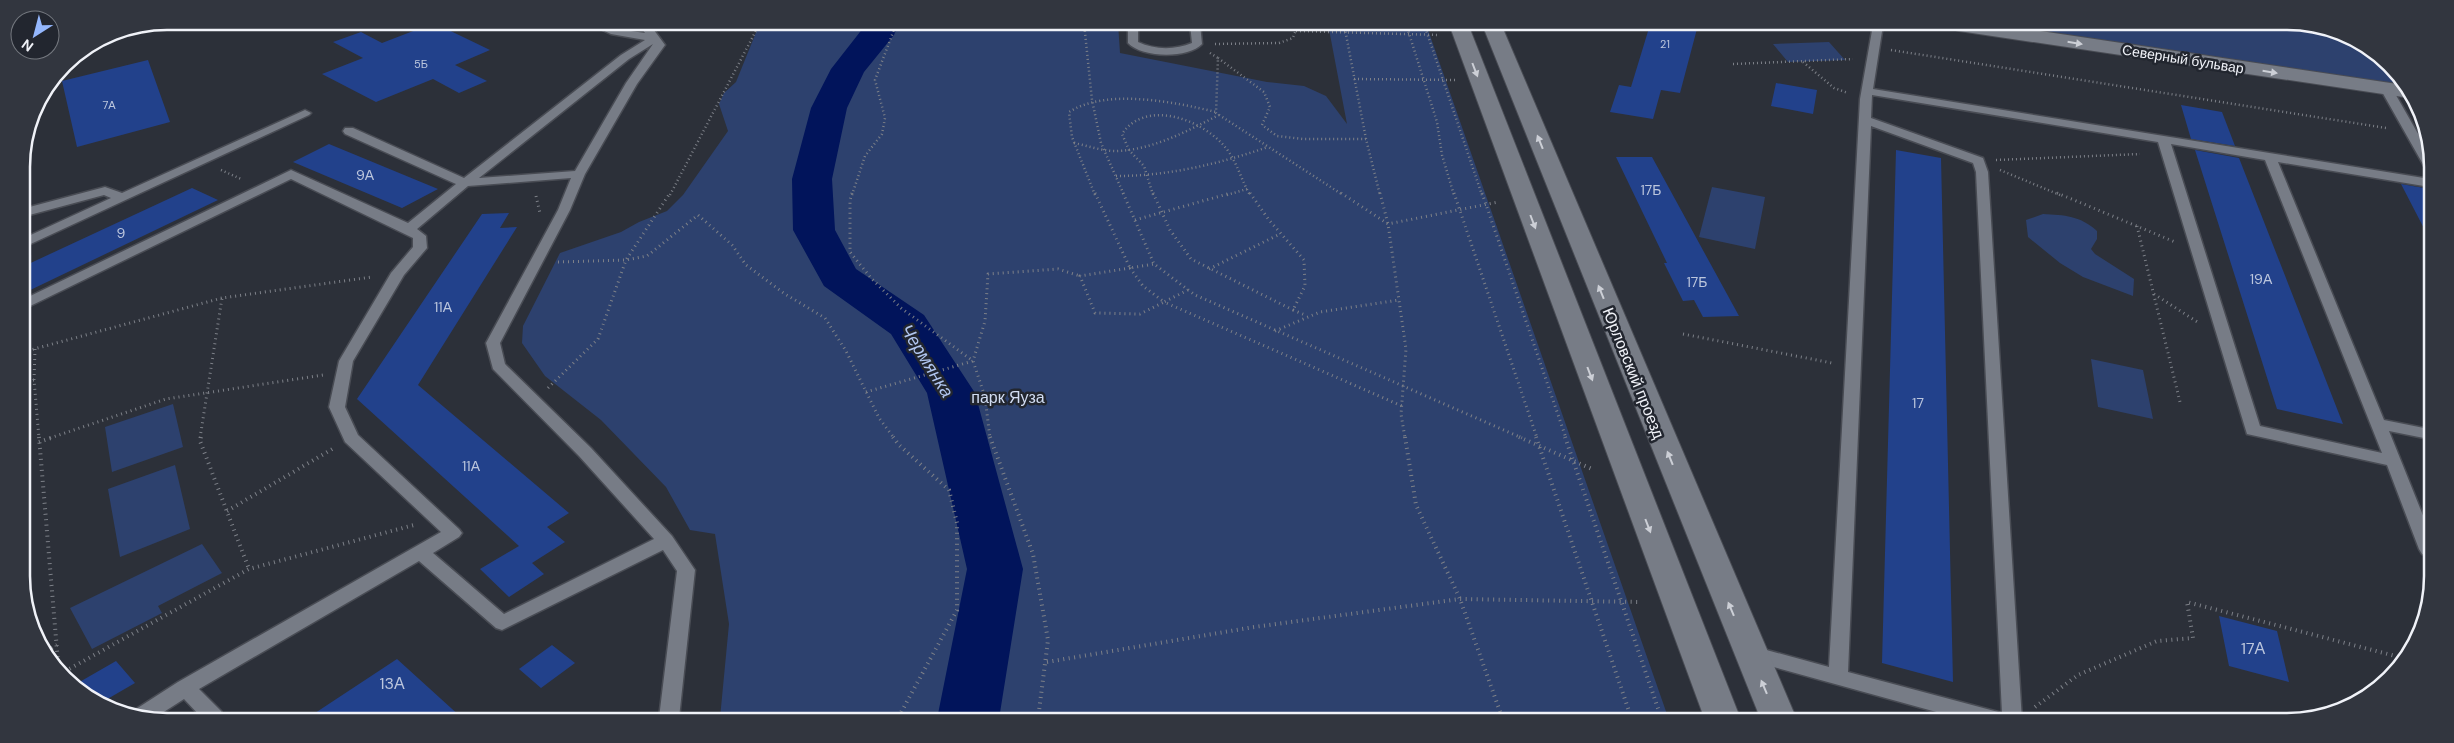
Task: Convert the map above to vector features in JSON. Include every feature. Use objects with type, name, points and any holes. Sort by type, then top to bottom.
[{"type":"main road","points":[[1449,30],[1720,713]]},
{"type":"main road","name":"Юрловский проезд","points":[[1493,30],[1776,713]]},
{"type":"main road","name":"Северный бульвар","points":[[1993,30],[2397,91]]},
{"type":"lane","points":[[610,30],[655,38]]},
{"type":"lane","points":[[648,30],[660,45],[632,83],[579,174],[564,210],[493,343],[498,366],[584,452],[666,541],[686,570],[670,713]]},
{"type":"lane","points":[[1133,30],[1133,43],[1140,48],[1164,52],[1189,49],[1197,44],[1196,30]]},
{"type":"lane","points":[[1838,678],[1866,95],[1877,30]]},
{"type":"lane","points":[[409,228],[625,57],[655,38]]},
{"type":"lane","points":[[2397,91],[2420,139]]},
{"type":"lane","points":[[1866,95],[2162,138],[2424,182]]},
{"type":"lane","points":[[30,240],[305,113]]},
{"type":"lane","points":[[1865,120],[1979,161],[1982,172],[2012,713]]},
{"type":"lane","points":[[348,131],[465,183],[579,174]]},
{"type":"lane","points":[[2162,138],[2253,430],[2394,460]]},
{"type":"lane","points":[[2269,155],[2394,460],[2424,539]]},
{"type":"lane","points":[[30,302],[291,174],[409,228],[419,236],[420,248],[398,273],[346,362],[337,407],[351,438],[453,534],[185,688],[148,712]]},
{"type":"lane","points":[[30,211],[106,191],[121,197]]},
{"type":"lane","points":[[2378,424],[2424,433]]},
{"type":"lane","points":[[422,553],[502,623],[666,541]]},
{"type":"lane","points":[[1750,654],[1970,713]]},
{"type":"lane","points":[[185,688],[210,713]]},
{"type":"path","points":[[534,402],[598,340],[626,260],[667,200],[756,30]]},
{"type":"path","points":[[894,30],[875,80],[885,118],[882,134],[865,156],[850,200],[850,252],[871,278],[901,308],[973,361]]},
{"type":"path","points":[[1085,30],[1092,102],[1104,150],[1154,264],[1195,295],[1592,469]]},
{"type":"path","points":[[1408,30],[1425,80],[1437,122],[1442,155],[1459,208],[1630,713]]},
{"type":"path","points":[[1426,30],[1660,713]]},
{"type":"path","points":[[1197,44],[1279,43],[1293,38],[1296,31],[1428,35],[1449,30]]},
{"type":"path","points":[[1345,32],[1366,139],[1388,224],[1406,349],[1401,414],[1416,504],[1460,599],[1500,713]]},
{"type":"path","points":[[1197,44],[1264,92],[1270,107],[1262,125],[1277,136],[1302,139],[1366,139]]},
{"type":"path","points":[[1734,64],[1803,61],[1872,53],[2420,139]]},
{"type":"path","points":[[1218,58],[1218,114]]},
{"type":"path","points":[[1803,61],[1834,88],[1866,95]]},
{"type":"path","points":[[1354,79],[1455,80]]},
{"type":"path","points":[[1402,406],[1164,302],[1143,286],[1130,268],[1108,224],[1074,143],[1068,125],[1069,112],[1084,103],[1092,102],[1159,102],[1185,104],[1218,114],[1388,224],[1459,208],[1498,202]]},
{"type":"path","points":[[1074,143],[1104,150],[1129,150],[1163,140],[1218,114]]},
{"type":"path","points":[[1294,310],[1301,299],[1306,282],[1303,258],[1280,234],[1247,189],[1225,148],[1196,126],[1182,119],[1162,115],[1140,118],[1127,125],[1122,134],[1129,150],[1144,166],[1161,213],[1191,259],[1209,269],[1294,310],[1305,315]]},
{"type":"path","points":[[1116,176],[1148,177],[1193,170],[1232,160],[1269,147]]},
{"type":"path","points":[[1979,161],[2168,153]]},
{"type":"path","points":[[202,161],[262,188]]},
{"type":"path","points":[[1979,161],[2196,250]]},
{"type":"path","points":[[1135,220],[1247,189]]},
{"type":"path","points":[[626,260],[647,256],[698,215],[732,245],[746,265],[786,294],[825,318],[846,351],[879,418],[899,445],[948,490],[957,523],[957,610],[901,713]]},
{"type":"path","points":[[2137,226],[2180,402]]},
{"type":"path","points":[[1209,269],[1280,234]]},
{"type":"path","points":[[1039,713],[1048,640],[1034,554],[991,443],[985,397],[973,361],[985,321],[988,274],[1058,269],[1080,276],[1154,264]]},
{"type":"path","points":[[30,350],[222,298],[398,273]]},
{"type":"path","points":[[1080,276],[1095,313],[1140,314],[1188,290]]},
{"type":"path","points":[[2154,294],[2226,341]]},
{"type":"path","points":[[222,298],[200,441],[249,569]]},
{"type":"path","points":[[1275,331],[1305,315],[1333,308],[1399,300]]},
{"type":"path","points":[[1683,334],[1853,367]]},
{"type":"path","points":[[35,349],[34,380],[58,659]]},
{"type":"path","points":[[866,392],[973,361]]},
{"type":"path","points":[[39,442],[166,399],[344,371]]},
{"type":"path","points":[[227,511],[351,438]]},
{"type":"path","points":[[68,670],[249,569],[438,518]]},
{"type":"path","points":[[1046,662],[1254,627],[1460,599],[1640,602]]},
{"type":"path","points":[[2032,709],[2078,675],[2156,641],[2193,638],[2187,602],[2397,657]]},
{"type":"path","points":[[51,649],[57,645]]},
{"type":"green space","name":"парк Яуза","points":[[757,30],[1118,30],[1120,53],[1267,82],[1304,86],[1326,96],[1347,124],[1329,30],[1428,30],[1667,713],[720,713],[729,624],[715,534],[690,530],[666,487],[601,420],[545,376],[522,343],[523,326],[560,253],[621,232],[639,222],[667,211],[683,195],[728,131],[719,104],[724,93],[736,82]]},
{"type":"green space","points":[[2013,30],[2305,31],[2340,40],[2356,48],[2371,58],[2398,87]]},
{"type":"green space","points":[[1829,42],[1845,60],[1788,62],[1773,44]]},
{"type":"green space","points":[[1712,187],[1765,197],[1755,249],[1699,237]]},
{"type":"green space","points":[[2043,214],[2078,219],[2097,231],[2097,239],[2091,249],[2095,254],[2134,279],[2133,296],[2083,277],[2060,263],[2028,237],[2026,220]]},
{"type":"green space","points":[[2091,359],[2143,370],[2153,419],[2098,407]]},
{"type":"green space","points":[[173,404],[183,447],[112,472],[105,427]]},
{"type":"green space","points":[[175,465],[190,529],[120,557],[108,489]]},
{"type":"green space","points":[[202,544],[222,573],[158,606],[162,613],[92,649],[70,608]]},
{"type":"building","points":[[416,30],[449,30],[490,50],[455,65],[487,81],[459,93],[433,79],[376,102],[322,74],[363,58],[333,42],[361,32],[382,43]]},
{"type":"building","points":[[1648,30],[1697,30],[1680,93],[1661,90],[1653,119],[1610,112],[1619,85],[1631,87]]},
{"type":"building","points":[[148,60],[170,122],[77,147],[62,81]]},
{"type":"building","points":[[1776,83],[1817,90],[1813,114],[1771,106]]},
{"type":"building","points":[[2181,105],[2222,112],[2235,146],[2191,139]]},
{"type":"building","points":[[329,144],[438,189],[402,208],[293,162]]},
{"type":"building","points":[[1896,150],[1941,158],[1953,682],[1882,663]]},
{"type":"building","points":[[2195,150],[2239,158],[2343,424],[2277,409]]},
{"type":"building","points":[[1616,157],[1652,157],[1739,316],[1703,317],[1694,300],[1683,301],[1664,263],[1667,263]]},
{"type":"building","points":[[2401,184],[2424,188],[2424,228]]},
{"type":"building","points":[[192,188],[218,200],[30,290],[30,263]]},
{"type":"building","points":[[509,213],[500,228],[517,227],[418,385],[569,513],[547,527],[565,542],[532,563],[544,574],[509,597],[480,569],[519,546],[357,399],[482,214]]},
{"type":"building","points":[[2219,616],[2277,631],[2289,682],[2229,666]]},
{"type":"building","points":[[552,645],[575,663],[541,688],[519,669]]},
{"type":"building","points":[[397,659],[456,713],[315,713]]},
{"type":"building","points":[[116,661],[135,683],[107,699],[80,682]]},
{"type":"waterway","name":"Чермянка","points":[[880,30],[848,69],[829,108],[812,179],[814,230],[839,277],[908,325],[951,393],[995,569],[969,713]]}]
